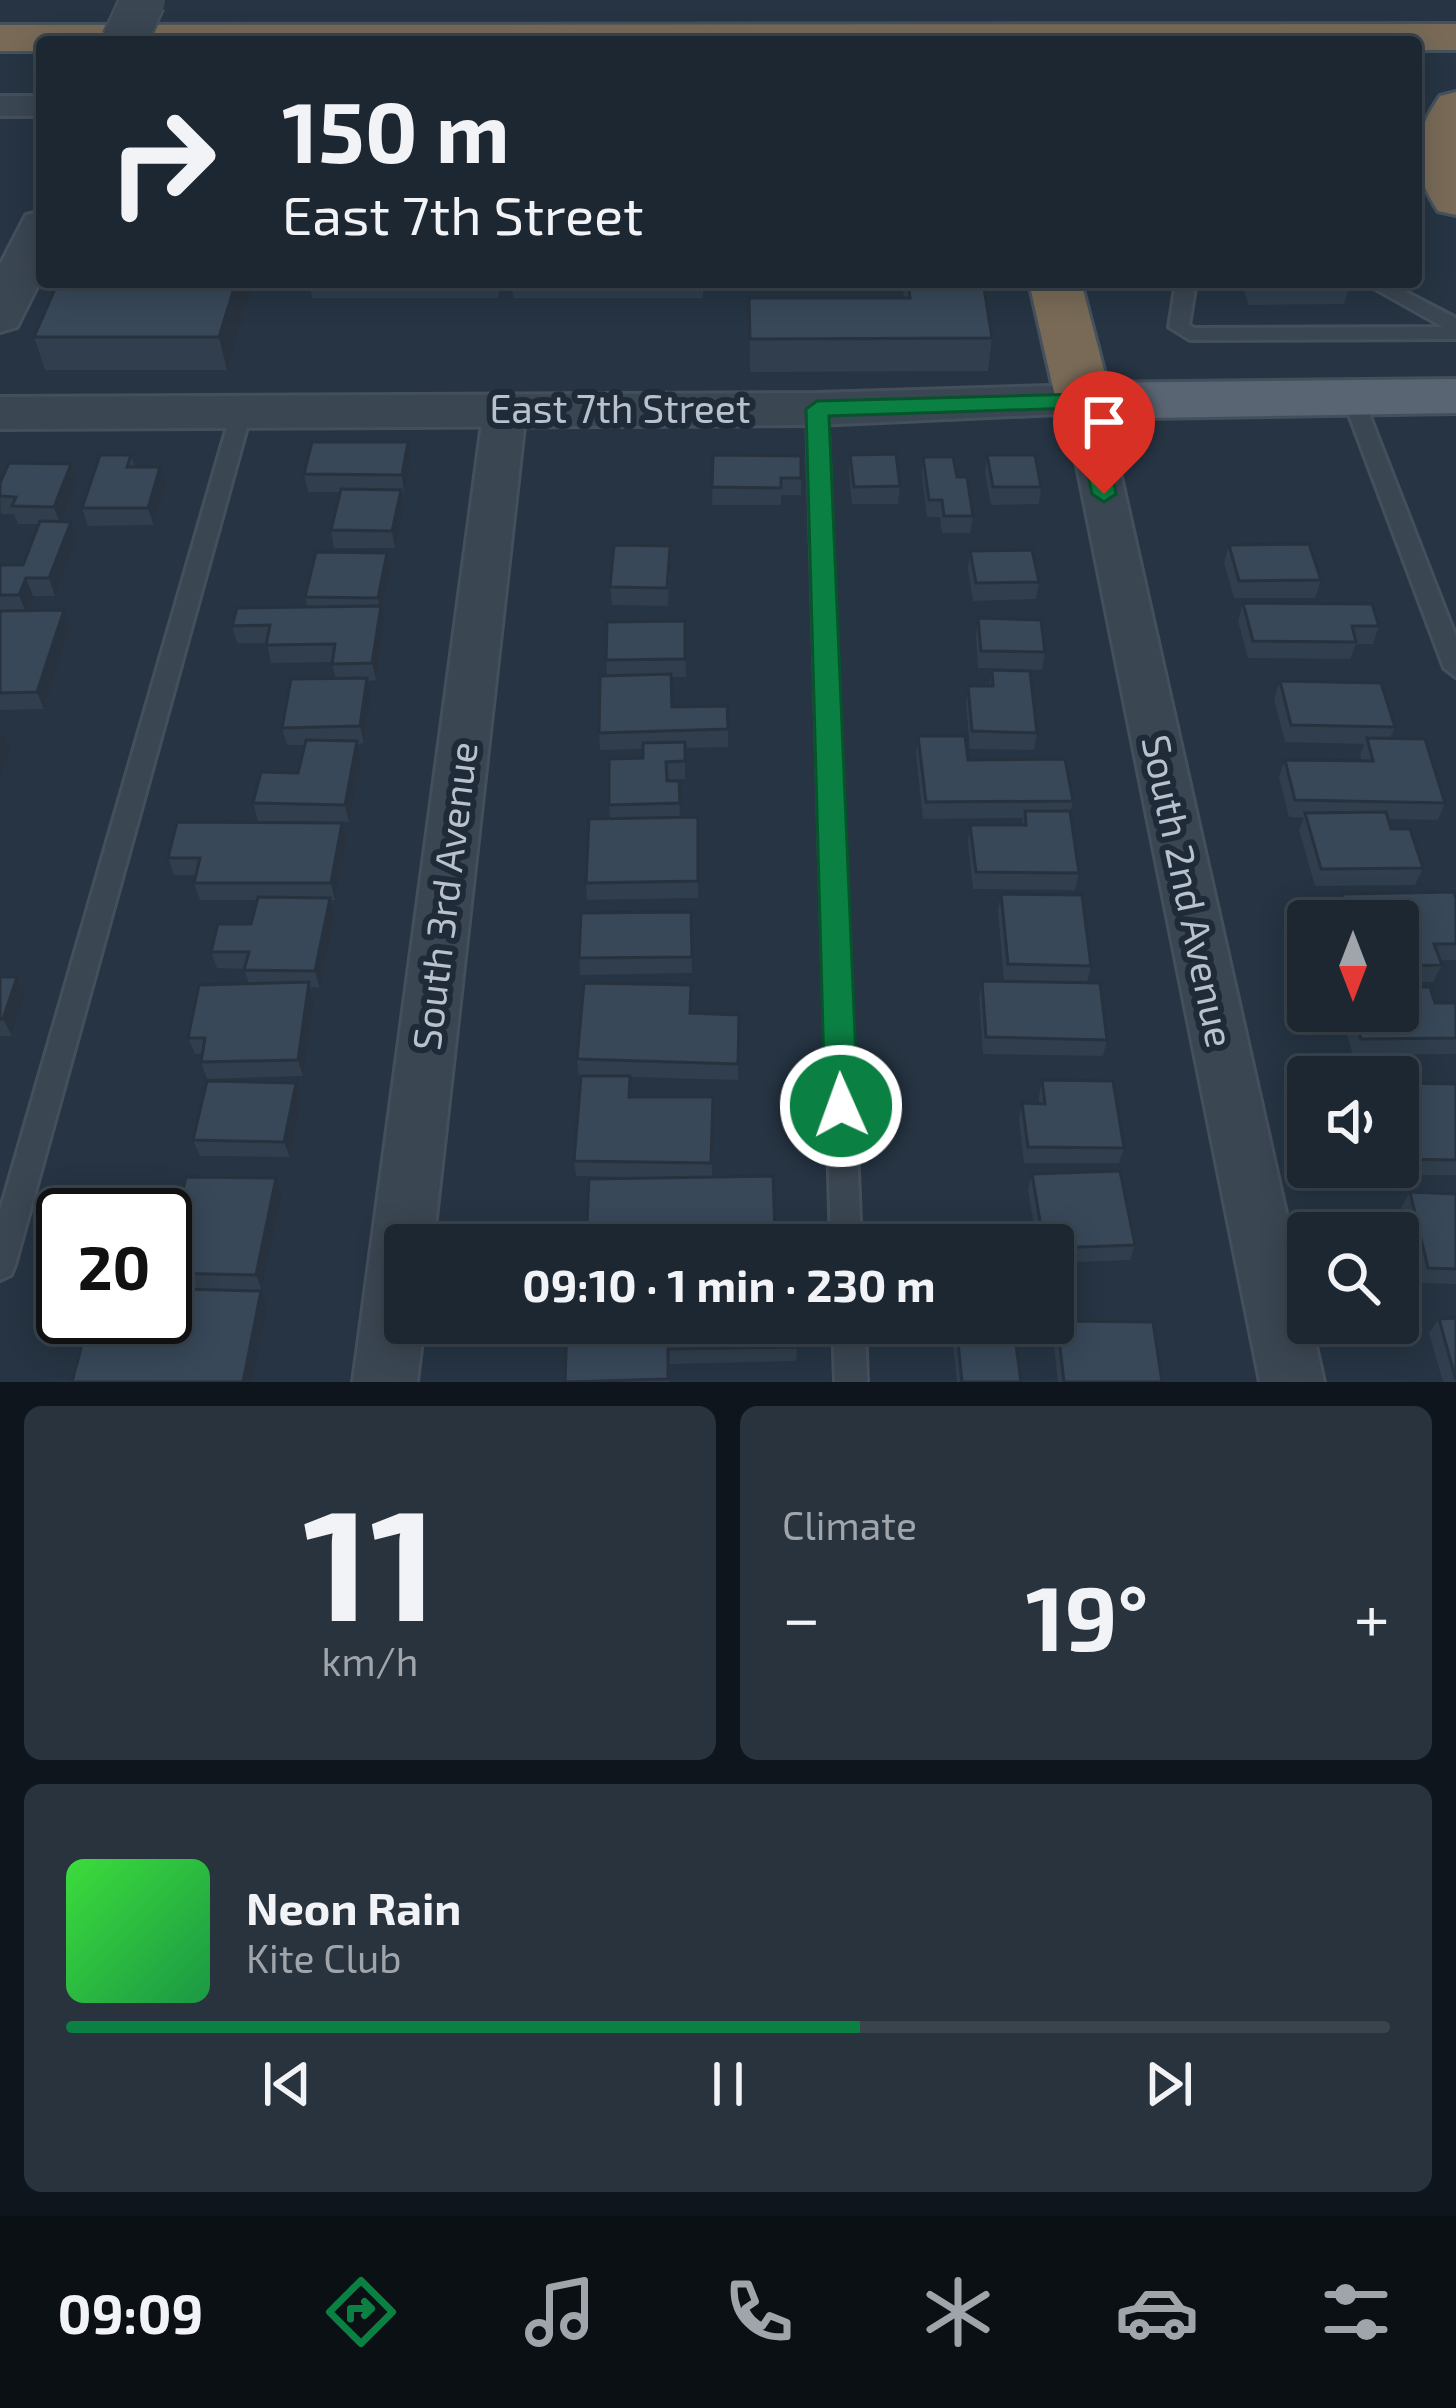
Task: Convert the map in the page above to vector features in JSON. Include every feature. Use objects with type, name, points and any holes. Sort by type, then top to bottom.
[{"type":"highway","points":[[0,16],[1456,15]]},
{"type":"highway","points":[[1422,37],[1456,37]]},
{"type":"highway","points":[[0,38],[36,38]]},
{"type":"highway","points":[[0,53],[36,55]]},
{"type":"highway","points":[[1456,106],[1441,131],[1437,153],[1456,200]]},
{"type":"highway","points":[[1056,288],[1084,401]]},
{"type":"main road","name":"East 7th Street","points":[[1084,401],[1456,396]]},
{"type":"street","points":[[127,36],[142,0]]},
{"type":"street","points":[[0,106],[36,106]]},
{"type":"street","points":[[0,317],[36,238]]},
{"type":"street","name":"East 7th Street","points":[[0,412],[817,409],[1084,401]]},
{"type":"street","name":"South 2nd Avenue","points":[[1084,401],[1292,1382]]},
{"type":"street","name":"South 3rd Avenue","points":[[385,1382],[505,410]]},
{"type":"lane","points":[[1185,288],[1179,327],[1190,334],[1456,329]]},
{"type":"lane","points":[[1383,288],[1456,329]]},
{"type":"lane","points":[[1352,396],[1456,668]]},
{"type":"lane","points":[[817,409],[845,1224]]},
{"type":"lane","points":[[0,1265],[242,412]]},
{"type":"lane","points":[[849,1344],[850,1382]]},
{"type":"building","points":[[55,288],[234,288],[219,337],[34,337]]},
{"type":"building","points":[[909,288],[984,288],[992,338],[750,339],[749,298],[910,298]]},
{"type":"building","points":[[312,442],[408,442],[402,475],[304,474]]},
{"type":"building","points":[[896,454],[900,486],[854,487],[850,455]]},
{"type":"building","points":[[100,455],[131,455],[127,467],[160,467],[148,508],[82,508]]},
{"type":"building","points":[[713,455],[801,456],[801,478],[781,478],[781,488],[712,487]]},
{"type":"building","points":[[987,455],[1035,455],[1041,487],[993,487]]},
{"type":"building","points":[[923,457],[953,457],[957,477],[967,477],[973,516],[944,516],[942,500],[929,500]]},
{"type":"building","points":[[9,463],[71,464],[54,507],[12,506],[16,497],[0,496]]},
{"type":"building","points":[[341,489],[401,490],[392,531],[331,530]]},
{"type":"building","points":[[40,521],[71,522],[49,578],[26,578],[19,595],[0,595],[0,565],[23,565]]},
{"type":"building","points":[[1309,544],[1321,580],[1239,581],[1229,545]]},
{"type":"building","points":[[614,545],[670,546],[667,588],[610,587]]},
{"type":"building","points":[[1032,550],[1039,582],[976,583],[970,551]]},
{"type":"building","points":[[316,552],[387,553],[378,598],[305,597]]},
{"type":"building","points":[[1243,603],[1372,604],[1379,626],[1352,626],[1356,642],[1253,641]]},
{"type":"building","points":[[381,606],[372,663],[332,664],[335,644],[266,645],[270,625],[232,626],[237,608]]},
{"type":"building","points":[[64,610],[37,692],[0,693],[0,611]]},
{"type":"building","points":[[978,618],[1041,620],[1045,652],[981,651]]},
{"type":"building","points":[[685,621],[685,659],[606,660],[607,622]]},
{"type":"building","points":[[992,670],[1030,671],[1037,733],[972,731],[968,686],[993,686]]},
{"type":"building","points":[[671,674],[672,707],[727,706],[728,729],[599,733],[600,676]]},
{"type":"building","points":[[367,678],[360,726],[282,728],[291,679]]},
{"type":"building","points":[[1280,681],[1381,683],[1395,727],[1291,725]]},
{"type":"building","points":[[918,736],[965,736],[968,760],[1065,759],[1073,801],[926,802]]},
{"type":"building","points":[[1367,738],[1425,739],[1445,803],[1295,800],[1285,760],[1373,761]]},
{"type":"building","points":[[306,740],[357,741],[345,805],[253,803],[261,772],[298,773]]},
{"type":"building","points":[[685,742],[685,761],[666,762],[667,781],[679,781],[680,803],[609,805],[609,759],[643,758],[643,743]]},
{"type":"building","points":[[1025,811],[1070,811],[1079,873],[976,872],[970,825],[1026,825]]},
{"type":"building","points":[[1386,812],[1391,829],[1410,829],[1423,868],[1321,869],[1305,813]]},
{"type":"building","points":[[698,817],[698,881],[586,883],[589,819]]},
{"type":"building","points":[[177,822],[342,823],[331,883],[194,883],[200,858],[168,858]]},
{"type":"building","points":[[1454,892],[1456,944],[1434,944],[1442,965],[1419,966],[1419,900],[1344,900],[1342,894]]},
{"type":"building","points":[[1001,894],[1082,895],[1091,966],[1008,964]]},
{"type":"building","points":[[258,897],[330,898],[315,971],[244,970],[249,952],[211,952],[218,924],[251,924]]},
{"type":"building","points":[[691,912],[692,957],[579,958],[581,913]]},
{"type":"building","points":[[0,977],[17,977],[3,1019],[0,1019]]},
{"type":"building","points":[[982,981],[1100,983],[1107,1040],[986,1037]]},
{"type":"building","points":[[309,982],[298,1060],[201,1062],[205,1038],[188,1038],[199,985]]},
{"type":"building","points":[[584,983],[691,985],[690,1013],[739,1015],[738,1064],[577,1059]]},
{"type":"building","points":[[1419,987],[1430,987],[1435,1003],[1456,1003],[1456,1038],[1361,1039],[1359,1032],[1419,1032]]},
{"type":"building","points":[[581,1076],[630,1076],[629,1097],[713,1097],[711,1163],[574,1161]]},
{"type":"building","points":[[1042,1080],[1113,1081],[1124,1148],[1028,1147],[1022,1103],[1045,1104]]},
{"type":"building","points":[[207,1081],[296,1083],[284,1142],[193,1140]]},
{"type":"building","points":[[1419,1083],[1456,1084],[1456,1160],[1419,1159]]},
{"type":"building","points":[[1120,1171],[1135,1245],[1074,1247],[1074,1224],[1040,1224],[1032,1174]]},
{"type":"building","points":[[773,1176],[775,1224],[587,1224],[589,1179]]},
{"type":"building","points":[[186,1177],[276,1178],[256,1275],[192,1274],[192,1188],[183,1188]]},
{"type":"building","points":[[1410,1192],[1456,1194],[1456,1269],[1428,1268],[1419,1212],[1415,1212]]},
{"type":"building","points":[[192,1289],[261,1291],[243,1382],[72,1382],[82,1344],[192,1344]]},
{"type":"building","points":[[1456,1318],[1456,1380],[1439,1319]]},
{"type":"building","points":[[1074,1321],[1153,1322],[1162,1382],[1064,1382],[1060,1344],[1074,1344]]},
{"type":"building","points":[[566,1344],[797,1344],[668,1349],[668,1379],[565,1382]]},
{"type":"building","points":[[958,1344],[1016,1344],[1021,1382],[962,1382]]},
{"type":"route","points":[[841,1106],[817,409],[1084,401],[1104,494]]}]
